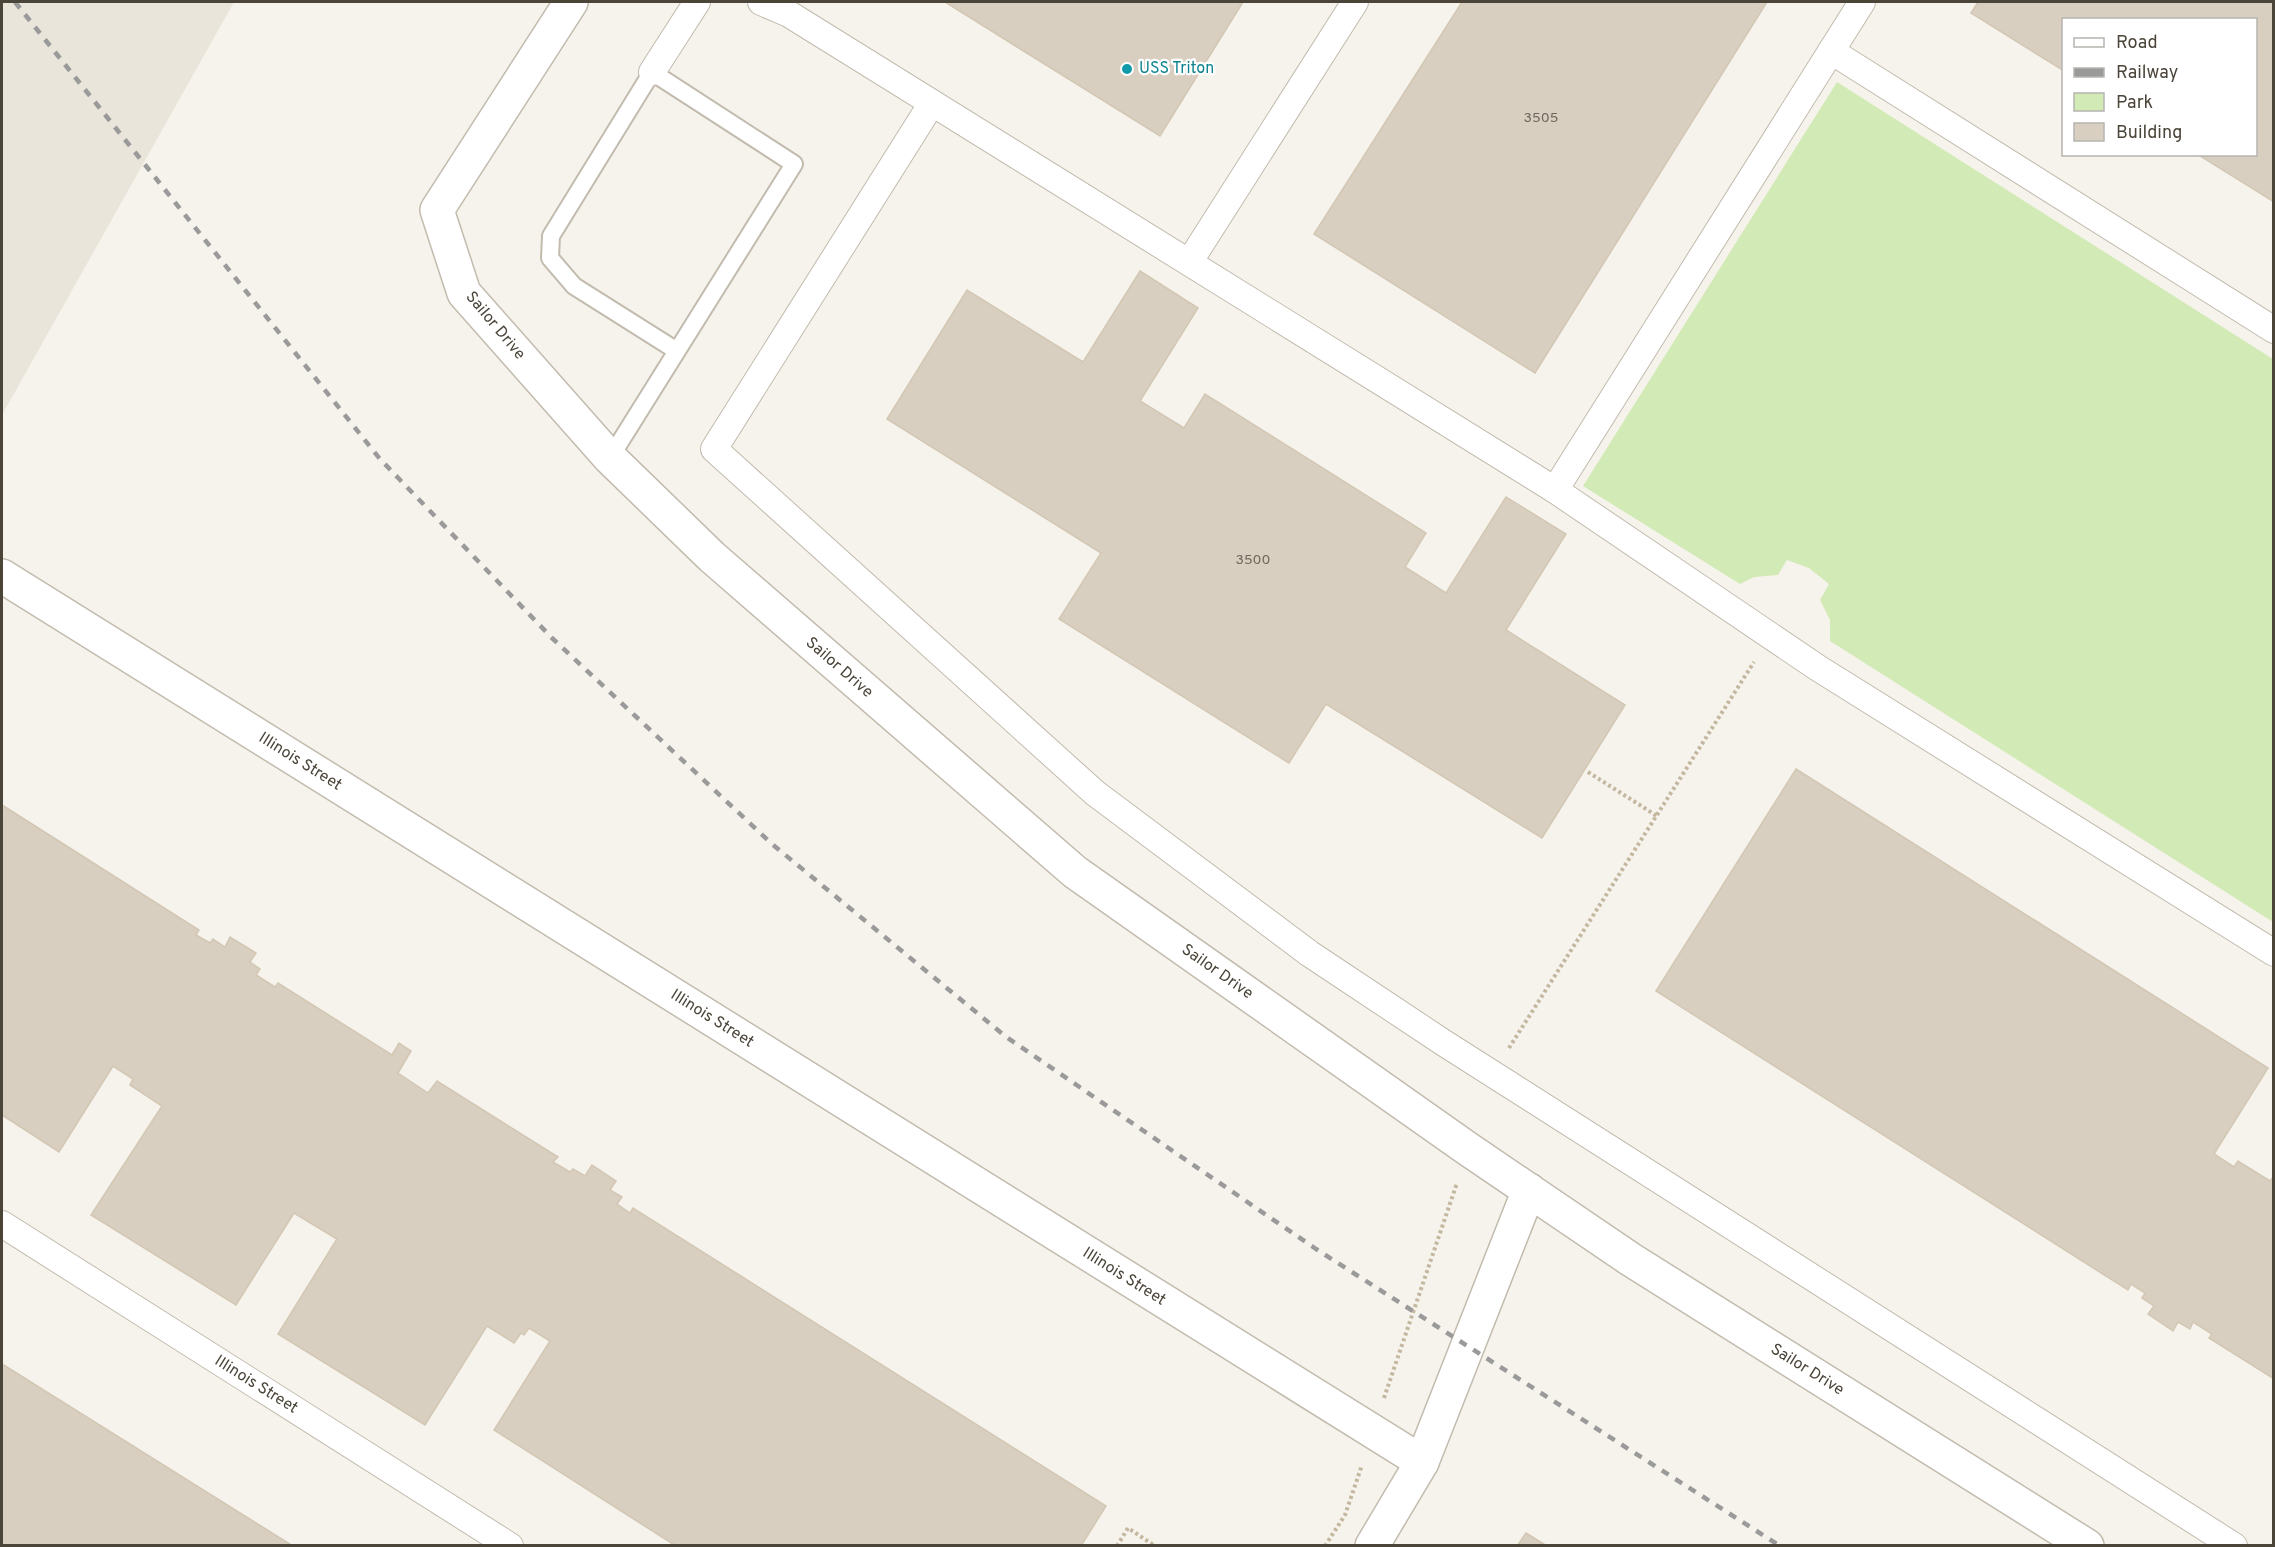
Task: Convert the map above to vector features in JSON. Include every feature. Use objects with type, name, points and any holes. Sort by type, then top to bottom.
[{"type":"street","name":"Sailor Drive","points":[[571,2],[437,210],[464,293],[610,458],[712,557],[1075,872],[1468,1149],[1630,1259],[2087,1545]]},
{"type":"street","points":[[652,72],[697,2]]},
{"type":"street","points":[[761,2],[793,8],[932,103],[1190,261],[1555,490],[1818,668],[2274,953]]},
{"type":"street","points":[[1190,261],[1355,2]]},
{"type":"street","points":[[1555,490],[1862,2]]},
{"type":"street","points":[[1831,51],[2274,330]]},
{"type":"street","points":[[932,103],[714,449],[1095,793],[1310,954],[1444,1043],[2234,1545]]},
{"type":"street","name":"Illinois Street","points":[[2,576],[1422,1462]]},
{"type":"street","points":[[1372,1545],[1422,1462],[1529,1190]]},
{"type":"street","name":"Illinois Street","points":[[2,1224],[510,1545]]},
{"type":"lane","points":[[610,458],[677,351],[794,164],[652,72],[551,236],[550,258],[574,286],[677,351]]},
{"type":"path","points":[[1493,1074],[1771,636]]},
{"type":"path","points":[[1588,772],[1657,816]]},
{"type":"path","points":[[1325,1545],[1345,1515],[1468,1149]]},
{"type":"path","points":[[1117,1545],[1128,1528],[1155,1545]]},
{"type":"shaded area","points":[[2,2],[234,2],[2,415]]},
{"type":"green space","points":[[1837,82],[2273,359],[2273,922],[1830,641],[1830,620],[1820,600],[1829,584],[1809,568],[1787,560],[1778,575],[1754,577],[1740,584],[1583,486]]},
{"type":"building","name":"USS Triton","points":[[945,2],[1243,2],[1160,136]]},
{"type":"building","points":[[1462,2],[1767,2],[1535,373],[1314,234]]},
{"type":"building","points":[[1978,2],[2274,2],[2274,202],[2200,156],[2257,156],[2257,18],[2062,18],[2062,70],[1971,13]]},
{"type":"building","points":[[1140,271],[1198,308],[1140,401],[1184,428],[1205,394],[1426,533],[1405,567],[1446,593],[1506,497],[1566,534],[1506,630],[1625,705],[1542,838],[1326,704],[1289,763],[1059,619],[1101,553],[887,419],[967,290],[1083,362]]},
{"type":"building","points":[[1796,769],[2268,1068],[2214,1154],[2234,1167],[2238,1161],[2270,1181],[2274,1176],[2274,1379],[2209,1338],[2212,1334],[2193,1322],[2190,1329],[2178,1322],[2173,1331],[2148,1314],[2154,1306],[2142,1298],[2145,1293],[2131,1284],[2128,1290],[1656,991]]},
{"type":"building","points":[[2,805],[199,930],[196,935],[210,943],[213,939],[225,947],[230,937],[256,953],[250,962],[260,969],[256,975],[275,987],[278,983],[392,1055],[399,1043],[411,1051],[398,1073],[428,1093],[437,1081],[558,1157],[553,1162],[570,1172],[573,1169],[585,1176],[592,1165],[616,1181],[610,1190],[622,1197],[617,1204],[630,1213],[633,1208],[1106,1506],[1081,1546],[676,1546],[494,1430],[550,1341],[529,1328],[524,1335],[521,1333],[514,1343],[487,1326],[425,1425],[278,1334],[337,1239],[294,1213],[236,1305],[91,1215],[162,1106],[130,1085],[133,1079],[113,1066],[59,1152],[2,1115]]},
{"type":"building","points":[[2,1364],[293,1546],[2,1546]]},
{"type":"building","points":[[1526,1533],[1547,1546],[1517,1546]]},
{"type":"railway","points":[[15,2],[380,459],[552,638],[772,844],[1005,1036],[1316,1249],[1780,1546]]},
{"type":"place","name":"USS Triton","points":[[1127,69]]}]
